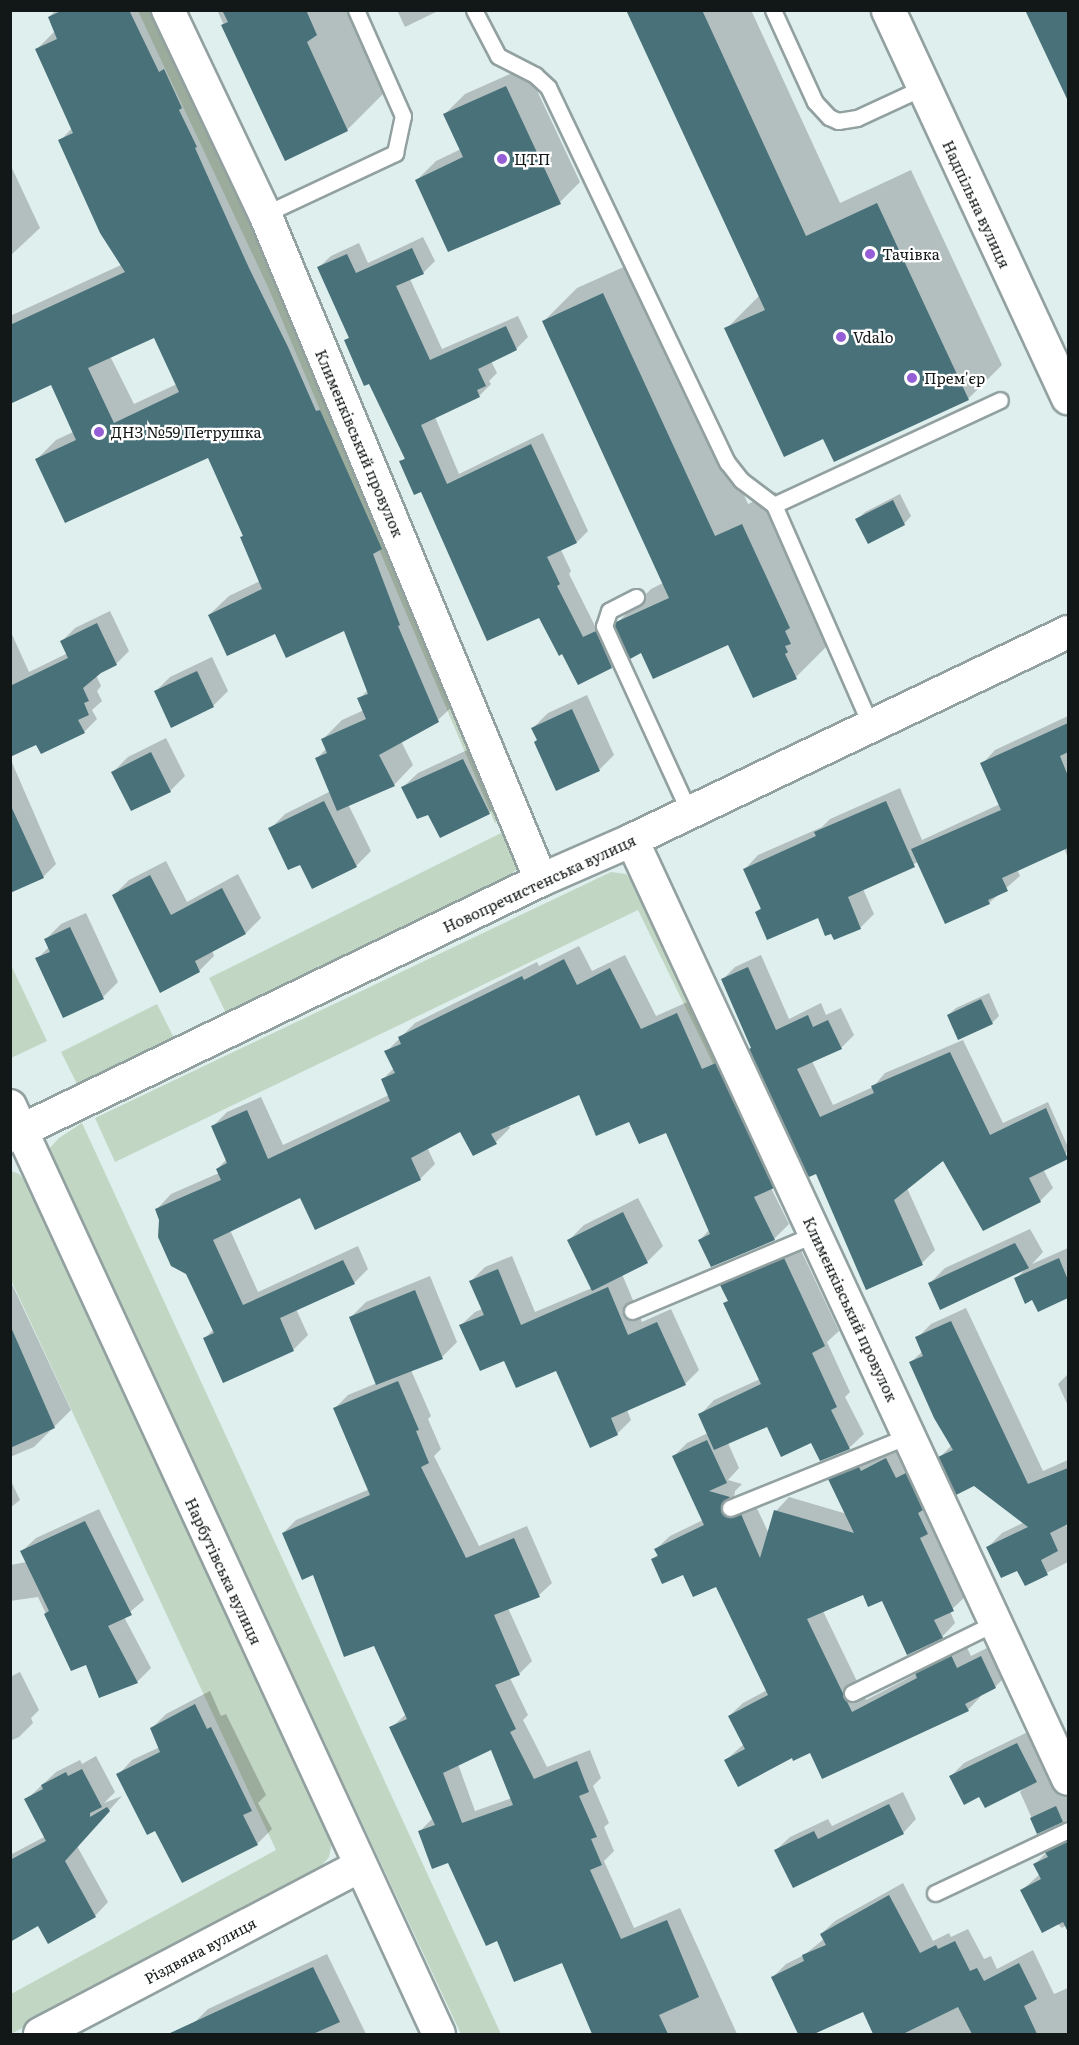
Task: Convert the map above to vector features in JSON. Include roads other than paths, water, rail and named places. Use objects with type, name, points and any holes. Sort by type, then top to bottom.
[{"type":"main road","name":"Надпільна вулиця","points":[[888,10],[922,88],[1066,386]]},
{"type":"street","name":"Клименківський провулок","points":[[168,10],[265,214],[541,880]]},
{"type":"street","name":"Новопречистенська вулиця","points":[[14,1124],[632,840],[1068,632]]},
{"type":"street","name":"Клименківський провулок","points":[[632,840],[911,1435],[1068,1779]]},
{"type":"street","name":"Нарбутівська вулиця","points":[[14,1124],[439,2034]]},
{"type":"street","name":"Різдвяна вулиця","points":[[40,2034],[360,1866]]},
{"type":"lane","points":[[265,214],[395,153],[403,116],[356,10]]},
{"type":"lane","points":[[474,10],[498,56],[535,75],[548,87],[727,462],[741,480],[774,505],[871,726]]},
{"type":"lane","points":[[773,10],[816,102],[829,117],[838,121],[857,118],[922,88]]},
{"type":"lane","points":[[774,505],[1000,400]]},
{"type":"lane","points":[[636,597],[609,611],[604,626],[689,812]]},
{"type":"lane","points":[[633,1311],[815,1234]]},
{"type":"lane","points":[[730,1509],[911,1435]]},
{"type":"lane","points":[[852,1693],[995,1623]]},
{"type":"lane","points":[[935,1893],[1068,1830]]},
{"type":"place","name":"ЦТП","points":[[502,159]]},
{"type":"place","name":"Тачівка","points":[[870,254]]},
{"type":"place","name":"Vdalo","points":[[841,337]]},
{"type":"place","name":"Прем'єр","points":[[912,378]]},
{"type":"place","name":"ДНЗ №59 Петрушка","points":[[99,432]]}]
